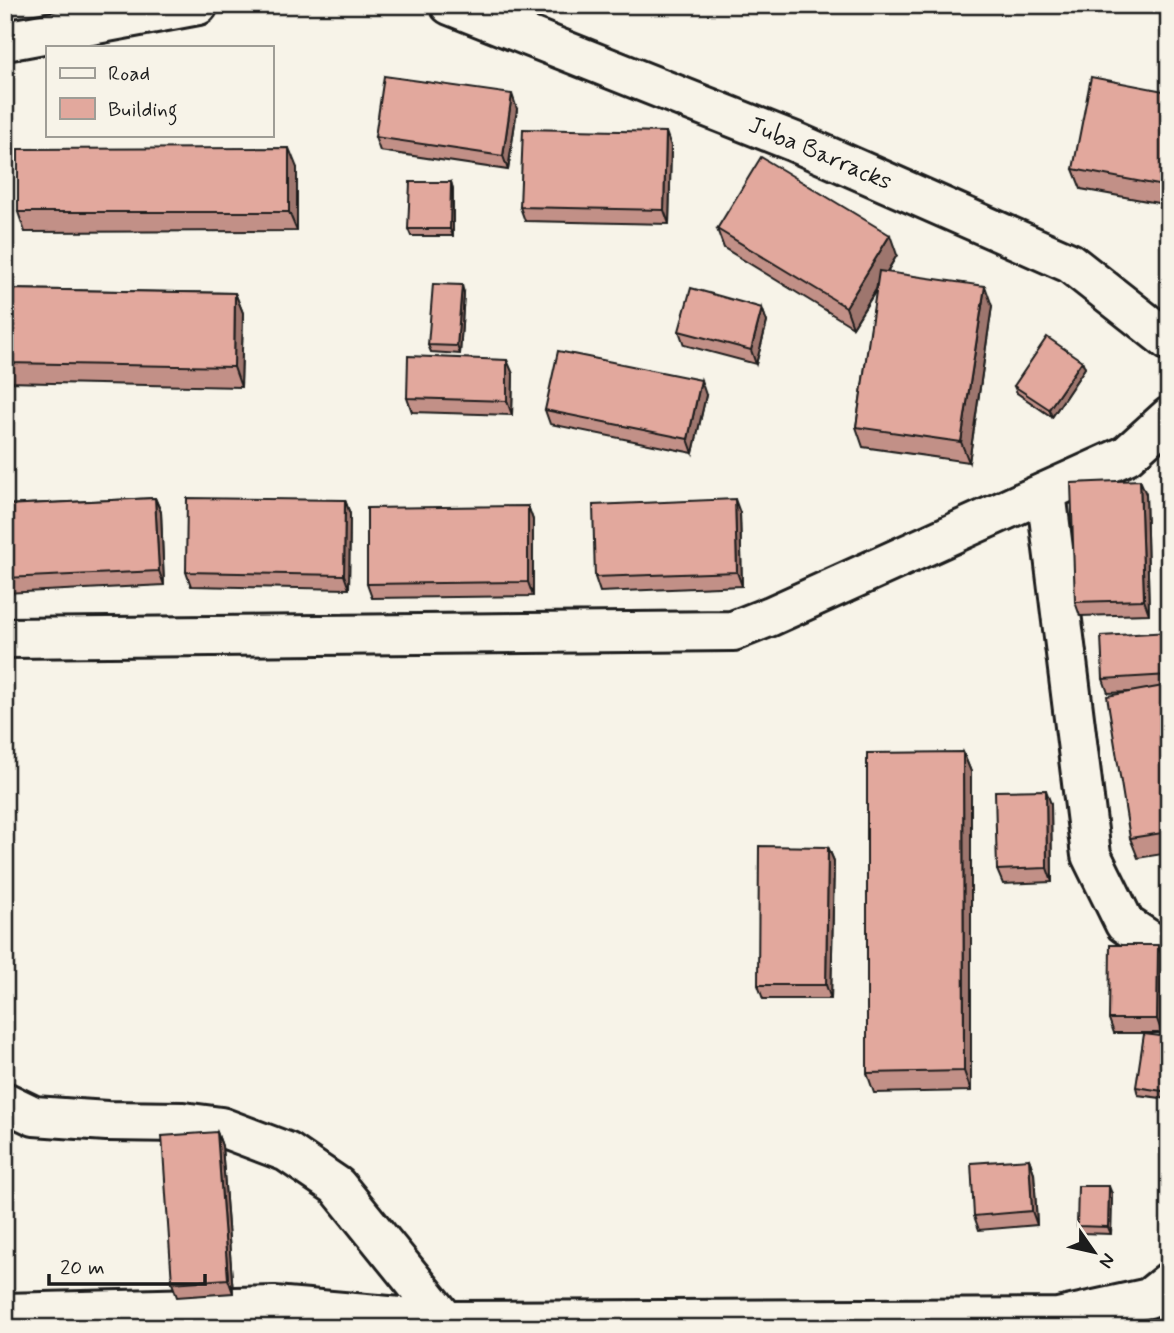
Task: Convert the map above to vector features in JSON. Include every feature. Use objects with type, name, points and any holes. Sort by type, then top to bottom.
[{"type":"street","points":[[5,41],[198,5]]},
{"type":"street","name":"Juba Barracks","points":[[450,5],[795,142],[1070,263],[1169,341]]},
{"type":"street","points":[[5,638],[733,631],[771,617],[1127,455],[1169,417]]},
{"type":"street","points":[[1046,492],[1091,855],[1125,924],[1169,953]]},
{"type":"street","points":[[5,1102],[34,1116],[183,1122],[221,1127],[286,1152],[337,1186],[446,1321]]},
{"type":"street","points":[[5,1313],[274,1306],[446,1321],[1058,1323],[1149,1298],[1169,1282]]},
{"type":"building","points":[[384,76],[512,94],[503,156],[375,137]]},
{"type":"building","points":[[1091,77],[1169,92],[1169,187],[1073,169]]},
{"type":"building","points":[[523,129],[666,132],[664,210],[520,207]]},
{"type":"building","points":[[289,148],[289,212],[18,212],[18,149]]},
{"type":"building","points":[[761,157],[890,235],[846,307],[717,229]]},
{"type":"building","points":[[410,182],[451,182],[450,229],[408,229]]},
{"type":"building","points":[[879,271],[985,286],[961,442],[856,427]]},
{"type":"building","points":[[433,284],[462,285],[457,346],[428,345]]},
{"type":"building","points":[[691,288],[762,308],[751,350],[679,331]]},
{"type":"building","points":[[5,289],[235,293],[234,367],[5,363]]},
{"type":"building","points":[[1047,337],[1082,361],[1049,409],[1014,386]]},
{"type":"building","points":[[558,351],[701,380],[688,439],[545,410]]},
{"type":"building","points":[[408,356],[507,360],[507,401],[407,398]]},
{"type":"building","points":[[1140,480],[1144,600],[1075,602],[1071,483]]},
{"type":"building","points":[[155,498],[159,571],[5,578],[5,505]]},
{"type":"building","points":[[187,498],[345,500],[344,575],[186,572]]},
{"type":"building","points":[[735,499],[737,572],[595,577],[593,505]]},
{"type":"building","points":[[528,506],[528,582],[367,584],[367,508]]},
{"type":"building","points":[[1169,632],[1169,675],[1103,679],[1101,636]]},
{"type":"building","points":[[1169,685],[1169,832],[1130,838],[1107,696]]},
{"type":"building","points":[[963,752],[964,1071],[867,1073],[867,753]]},
{"type":"building","points":[[1046,790],[1047,868],[997,870],[995,791]]},
{"type":"building","points":[[759,846],[828,847],[826,985],[758,985]]},
{"type":"building","points":[[1110,945],[1158,945],[1157,1019],[1109,1019]]},
{"type":"building","points":[[1144,1034],[1169,1037],[1169,1092],[1136,1087]]},
{"type":"building","points":[[217,1132],[228,1279],[172,1283],[162,1136]]},
{"type":"building","points":[[1029,1159],[1032,1211],[974,1216],[971,1163]]},
{"type":"building","points":[[1078,1186],[1109,1186],[1108,1227],[1077,1226]]}]
